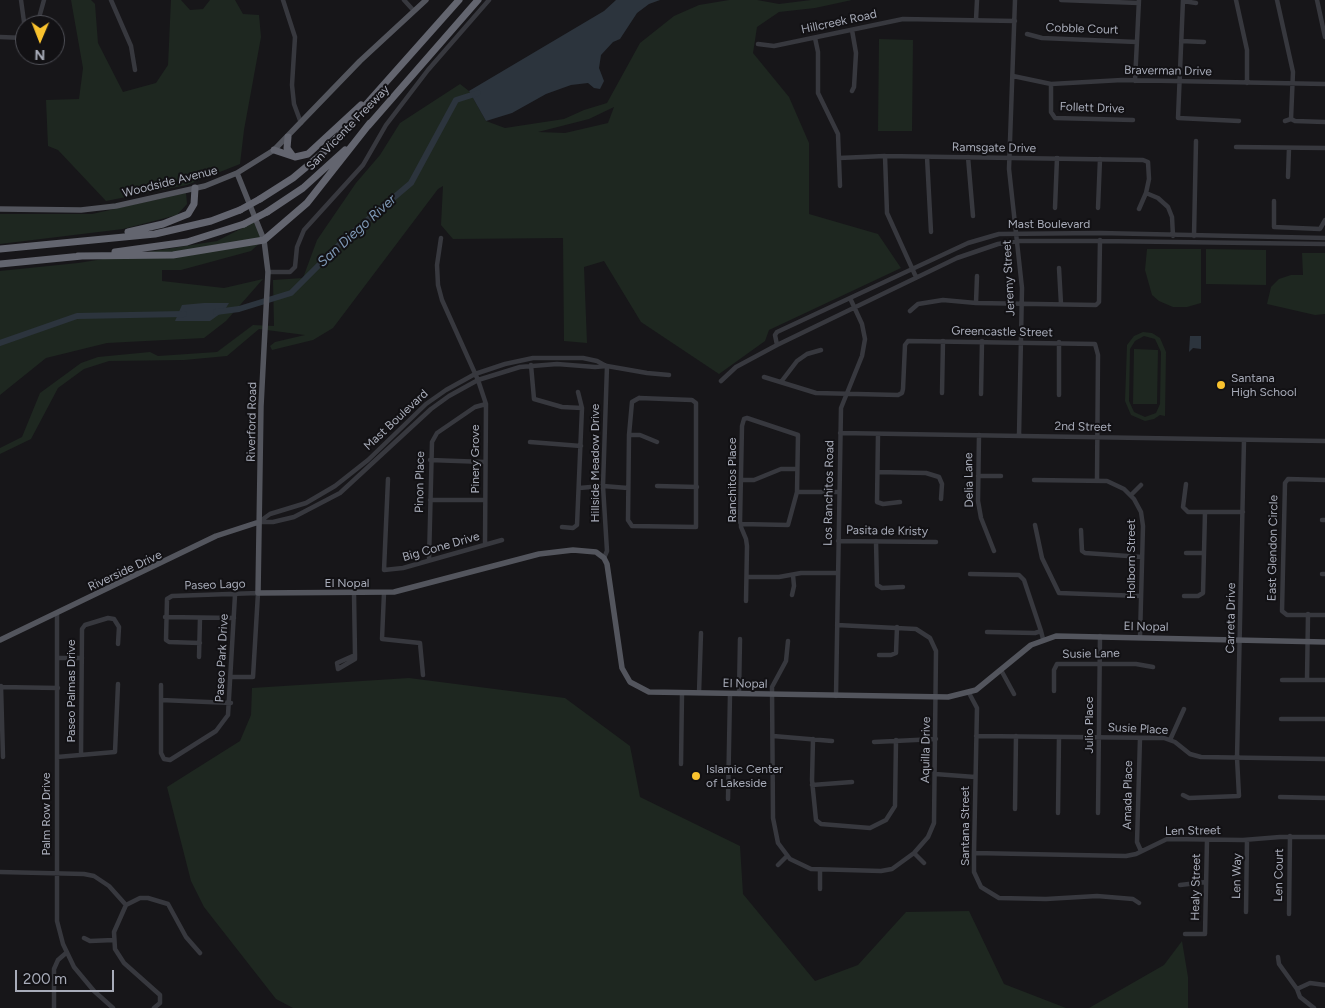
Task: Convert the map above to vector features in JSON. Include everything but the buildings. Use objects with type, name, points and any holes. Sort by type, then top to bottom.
[{"type":"highway","name":"San Vicente Freeway","points":[[0,249],[155,234],[185,228],[240,210],[293,178],[323,152],[459,0]]},
{"type":"highway","name":"San Vicente Freeway","points":[[0,264],[187,242],[244,224],[267,212],[317,177],[370,123],[478,0]]},
{"type":"highway","points":[[274,150],[295,157],[315,150],[386,83]]},
{"type":"highway","points":[[78,256],[173,255],[264,240],[307,203],[370,123]]},
{"type":"highway","points":[[288,137],[287,148],[295,157]]},
{"type":"highway","points":[[51,244],[144,229],[180,218],[192,210],[195,188]]},
{"type":"main road","name":"Woodside Avenue","points":[[0,209],[95,209],[195,188],[236,173],[274,150],[360,61],[426,0]]},
{"type":"main road","name":"Riverford Road","points":[[236,173],[264,240],[268,272],[264,338],[258,593]]},
{"type":"main road","name":"Riverside Drive","points":[[0,640],[216,536],[259,522]]},
{"type":"main road","name":"El Nopal","points":[[258,593],[354,594],[409,590],[553,551],[596,552],[604,558],[625,674],[630,682],[643,691],[682,693],[936,697],[969,693],[985,684],[1031,645],[1043,639],[1071,635],[1325,642]]},
{"type":"street","points":[[21,0],[23,15]]},
{"type":"street","points":[[40,15],[44,0]]},
{"type":"street","points":[[111,0],[131,46],[135,70]]},
{"type":"street","points":[[283,0],[295,37],[292,85],[294,104],[301,123]]},
{"type":"street","points":[[404,0],[414,11]]},
{"type":"street","points":[[268,272],[290,272],[295,267],[298,248],[304,230],[363,165],[386,125],[428,70],[489,0]]},
{"type":"street","points":[[976,20],[977,0]]},
{"type":"street","name":"Jeremy Street","points":[[1015,0],[1010,158],[1022,304],[1019,436]]},
{"type":"street","points":[[1061,0],[1139,1],[1135,81]]},
{"type":"street","points":[[1196,3],[1183,0],[1178,81],[1178,118],[1239,121]]},
{"type":"street","points":[[1236,0],[1247,50],[1247,83]]},
{"type":"street","points":[[1277,0],[1292,72],[1291,119]]},
{"type":"street","points":[[1317,0],[1325,36]]},
{"type":"street","name":"Hillcreek Road","points":[[758,44],[774,46],[903,19],[1015,20]]},
{"type":"street","points":[[852,30],[856,52],[854,88],[852,90]]},
{"type":"street","name":"Cobble Court","points":[[1027,34],[1042,38],[1137,42]]},
{"type":"street","points":[[0,37],[15,38]]},
{"type":"street","points":[[815,38],[818,52],[818,93],[836,126],[840,186]]},
{"type":"street","points":[[1181,41],[1204,42]]},
{"type":"street","name":"Braverman Drive","points":[[1013,76],[1051,84],[1178,81],[1325,84]]},
{"type":"street","name":"Follett Drive","points":[[1051,84],[1051,112],[1055,118],[1133,120]]},
{"type":"street","points":[[1285,121],[1291,119],[1295,121],[1325,122]]},
{"type":"street","points":[[1194,243],[1196,141]]},
{"type":"street","points":[[1236,147],[1325,148]]},
{"type":"street","points":[[1288,178],[1289,148]]},
{"type":"street","points":[[885,156],[887,213],[916,277]]},
{"type":"street","name":"Ramsgate Drive","points":[[839,158],[885,156],[1143,160],[1148,162],[1149,180],[1146,193]]},
{"type":"street","points":[[927,157],[931,232]]},
{"type":"street","points":[[968,158],[973,216]]},
{"type":"street","points":[[1055,208],[1057,158]]},
{"type":"street","points":[[1098,208],[1100,159]]},
{"type":"street","points":[[1139,209],[1146,193],[1160,200],[1168,207],[1172,217],[1174,242]]},
{"type":"street","points":[[1274,201],[1274,237]]},
{"type":"street","points":[[1274,227],[1320,229],[1325,220]]},
{"type":"street","name":"Mast Boulevard","points":[[777,344],[775,340],[777,332],[981,238],[1016,232],[1325,238]]},
{"type":"street","points":[[910,311],[918,304],[943,300],[976,303],[1098,304],[1100,233]]},
{"type":"street","name":"Pinery Grove","points":[[441,238],[438,285],[442,300],[478,380],[486,404],[485,545]]},
{"type":"street","name":"Mast Boulevard","points":[[721,381],[736,368],[777,344],[978,249],[1017,241],[1325,244]]},
{"type":"street","points":[[1059,268],[1061,304]]},
{"type":"street","points":[[976,303],[977,276]]},
{"type":"street","name":"Los Ranchitos Road","points":[[836,696],[838,492],[841,408],[845,393],[865,347],[864,327],[850,298]]},
{"type":"street","points":[[942,393],[943,341]]},
{"type":"street","name":"Greencastle Street","points":[[845,393],[898,394],[902,392],[906,342],[1091,343],[1097,346],[1097,438]]},
{"type":"street","points":[[981,394],[982,342]]},
{"type":"street","points":[[1059,342],[1059,395]]},
{"type":"street","points":[[781,382],[797,361],[808,354],[821,350]]},
{"type":"street","name":"Mast Boulevard","points":[[259,522],[270,514],[291,509],[320,496],[361,466],[426,404],[475,374],[505,364],[533,358],[583,358],[596,360],[607,366]]},
{"type":"street","points":[[531,365],[534,399],[562,407],[582,408]]},
{"type":"street","name":"Mast Boulevard","points":[[259,522],[272,522],[309,511],[340,493],[431,409],[478,380],[531,365],[607,366]]},
{"type":"street","points":[[607,366],[670,375]]},
{"type":"street","name":"Hillside Meadow Drive","points":[[604,558],[607,551],[603,486],[607,366]]},
{"type":"street","points":[[764,377],[816,393],[845,393]]},
{"type":"street","points":[[562,527],[574,528],[577,525],[582,408],[578,392]]},
{"type":"street","points":[[638,398],[692,400],[696,403],[698,408],[696,526],[632,526],[628,520],[629,435],[632,402],[638,398]]},
{"type":"street","name":"Pinon Place","points":[[429,560],[431,446],[437,433],[475,407],[486,404]]},
{"type":"street","name":"Ranchitos Place","points":[[746,601],[747,546],[741,524],[742,426],[744,419],[798,435],[797,469]]},
{"type":"street","name":"2nd Street","points":[[840,433],[1325,442]]},
{"type":"street","points":[[878,434],[877,502],[883,504],[900,502]]},
{"type":"street","points":[[629,435],[640,435],[657,442]]},
{"type":"street","name":"Delia Lane","points":[[979,435],[979,507],[994,551]]},
{"type":"street","points":[[1096,480],[1097,438]]},
{"type":"street","name":"Carreta Drive","points":[[1183,795],[1189,798],[1239,796],[1237,758],[1244,440]]},
{"type":"street","points":[[530,442],[581,446]]},
{"type":"street","points":[[430,460],[485,462]]},
{"type":"street","points":[[361,466],[366,471]]},
{"type":"street","points":[[741,480],[761,478],[781,469],[797,469],[797,492],[788,525],[741,524]]},
{"type":"street","points":[[878,472],[926,473],[939,477],[942,484],[941,499]]},
{"type":"street","points":[[978,476],[1001,476]]},
{"type":"street","name":"Big Cone Drive","points":[[388,479],[384,570],[403,568],[502,540]]},
{"type":"street","name":"East Glendon Circle","points":[[1308,614],[1287,614],[1282,611],[1284,485],[1288,479],[1325,480]]},
{"type":"street","points":[[1034,480],[1096,480],[1116,484],[1131,495],[1141,485]]},
{"type":"street","points":[[1186,484],[1185,510],[1243,512]]},
{"type":"street","points":[[579,488],[603,486],[628,488]]},
{"type":"street","points":[[657,486],[697,487]]},
{"type":"street","points":[[797,492],[838,492]]},
{"type":"street","name":"Holborn Street","points":[[1131,495],[1139,507],[1143,521],[1140,637]]},
{"type":"street","points":[[430,500],[485,500]]},
{"type":"street","points":[[1184,596],[1198,596],[1203,593],[1205,512]]},
{"type":"street","points":[[1035,524],[1042,558],[1059,593],[1141,596]]},
{"type":"street","points":[[1081,530],[1082,551],[1085,553],[1142,557]]},
{"type":"street","name":"Pasita de Kristy","points":[[838,541],[936,542]]},
{"type":"street","points":[[876,541],[877,585],[882,588],[903,587]]},
{"type":"street","points":[[1186,553],[1204,553]]},
{"type":"street","points":[[747,577],[793,576],[801,573],[838,573]]},
{"type":"street","points":[[970,574],[1019,575],[1024,580],[1043,639]]},
{"type":"street","points":[[792,595],[794,586],[793,576]]},
{"type":"street","name":"Paseo Lago","points":[[165,617],[166,601],[172,596],[235,596],[258,593]]},
{"type":"street","name":"Riverford Road","points":[[231,677],[253,677],[258,593]]},
{"type":"street","points":[[384,593],[382,639],[420,643],[423,675]]},
{"type":"street","points":[[354,594],[355,655]]},
{"type":"street","name":"Paseo Park Drive","points":[[161,685],[161,753],[164,759],[170,760],[216,731],[228,715],[231,703],[235,596]]},
{"type":"street","name":"Palm Row Drive","points":[[57,613],[57,921],[66,954],[81,977],[113,1008]]},
{"type":"street","points":[[1307,680],[1308,614],[1325,615]]},
{"type":"street","points":[[200,642],[169,642],[165,637],[165,617],[234,618]]},
{"type":"street","name":"Paseo Palmas Drive","points":[[81,756],[82,630],[85,625],[108,618],[115,620],[119,627],[118,644]]},
{"type":"street","points":[[200,618],[200,658]]},
{"type":"street","name":"Aquilla Drive","points":[[787,856],[802,866],[820,870],[886,871],[898,867],[914,853],[928,837],[933,825],[936,654],[932,641],[920,630],[897,627],[837,625]]},
{"type":"street","points":[[878,655],[896,653],[897,627]]},
{"type":"street","points":[[987,632],[1035,633],[1041,631]]},
{"type":"street","points":[[699,693],[701,633]]},
{"type":"street","name":"Julio Place","points":[[1098,813],[1100,636]]},
{"type":"street","points":[[739,694],[740,639]]},
{"type":"street","points":[[778,865],[787,856],[778,843],[773,827],[772,694],[774,681],[786,661],[788,641]]},
{"type":"street","points":[[58,658],[82,658]]},
{"type":"street","name":"Susie Lane","points":[[1054,691],[1054,670],[1057,664],[1149,664],[1153,667]]},
{"type":"street","points":[[1001,670],[1014,694]]},
{"type":"street","points":[[1282,680],[1325,680]]},
{"type":"street","points":[[57,757],[112,754],[116,751],[118,684]]},
{"type":"street","points":[[3,757],[1,686],[58,688]]},
{"type":"street","points":[[681,764],[682,693]]},
{"type":"street","name":"Santana Street","points":[[969,693],[976,708],[974,853],[977,881],[987,892],[999,898],[1046,899],[1097,896],[1133,899],[1139,903]]},
{"type":"street","points":[[728,799],[730,694]]},
{"type":"street","points":[[161,700],[231,703]]},
{"type":"street","points":[[1170,740],[1184,709]]},
{"type":"street","points":[[1281,719],[1325,719]]},
{"type":"street","points":[[773,736],[832,741]]},
{"type":"street","name":"Susie Place","points":[[976,736],[1099,737],[1170,740],[1197,757],[1325,760]]},
{"type":"street","points":[[1015,809],[1016,736]]},
{"type":"street","points":[[1058,813],[1060,737]]},
{"type":"street","name":"Amada Place","points":[[1140,738],[1137,842],[1141,851]]},
{"type":"street","points":[[874,742],[936,739]]},
{"type":"street","points":[[813,740],[812,785],[816,820],[821,824],[870,828],[886,820],[895,806],[896,740]]},
{"type":"street","points":[[935,774],[975,777]]},
{"type":"street","points":[[812,785],[852,782]]},
{"type":"street","points":[[1280,797],[1325,798]]},
{"type":"street","name":"Len Street","points":[[974,853],[1126,856],[1167,839],[1247,840],[1290,836],[1325,837]]},
{"type":"street","name":"Len Court","points":[[1289,914],[1290,836]]},
{"type":"street","name":"Healy Street","points":[[1185,934],[1205,934],[1207,840]]},
{"type":"street","name":"Len Way","points":[[1246,912],[1247,840]]},
{"type":"street","points":[[914,853],[924,863]]},
{"type":"street","points":[[820,870],[820,889]]},
{"type":"street","points":[[0,872],[94,876],[109,886],[126,905]]},
{"type":"street","points":[[1180,885],[1206,882]]},
{"type":"street","points":[[154,1008],[160,1003],[160,995],[124,963],[115,949],[114,940],[117,924],[126,905],[140,898],[148,898],[168,904],[186,937],[200,953]]},
{"type":"street","points":[[84,938],[90,941],[114,940]]},
{"type":"street","points":[[54,1008],[54,969],[58,960],[66,954]]},
{"type":"street","points":[[1278,957],[1279,964],[1297,989],[1300,997],[1314,1008]]},
{"type":"street","points":[[1297,989],[1310,983],[1325,984]]},
{"type":"shaded area","points":[[71,0],[91,0],[95,4],[98,43],[123,92],[156,83],[168,65],[171,0],[181,0],[190,10],[203,9],[210,0],[235,0],[243,14],[259,15],[261,37],[244,130],[240,164],[187,185],[106,201],[58,150],[48,146],[46,100],[79,99],[83,68]]},
{"type":"shaded area","points":[[616,0],[660,0],[649,4],[637,13],[620,39],[613,42],[601,55],[599,68],[604,81],[600,89],[594,88],[588,83],[571,85],[546,94],[512,113],[486,121],[469,91],[604,11]]},
{"type":"shaded area","points":[[729,0],[757,0],[779,4],[811,0],[852,0],[815,8],[779,12],[757,27],[753,53],[789,97],[809,143],[809,214],[878,234],[901,268],[769,330],[765,341],[719,374],[641,322],[604,261],[584,267],[587,343],[564,341],[563,238],[453,239],[441,225],[443,186],[438,189],[333,328],[313,340],[272,350],[270,346],[275,342],[305,335],[259,329],[227,356],[184,360],[109,361],[84,369],[58,388],[31,439],[0,454],[0,448],[22,437],[40,393],[81,363],[98,357],[150,352],[158,356],[217,352],[253,325],[274,326],[273,280],[303,278],[317,240],[356,183],[380,155],[400,123],[460,84],[469,91],[486,121],[505,128],[564,119],[607,103],[640,43],[674,16],[699,5]],"holes":[[[614,107],[608,123],[565,133],[538,132],[589,119]]]},
{"type":"shaded area","points":[[879,39],[913,40],[912,131],[878,131]]},
{"type":"shaded area","points":[[186,193],[187,204],[177,215],[123,229],[0,244],[0,214],[92,214]]},
{"type":"shaded area","points":[[254,222],[262,241],[251,251],[181,270],[162,270],[162,281],[224,288],[263,279],[226,321],[204,338],[107,343],[46,358],[0,395],[0,271],[78,263],[217,241]]},
{"type":"shaded area","points":[[1147,249],[1201,249],[1201,303],[1187,307],[1173,307],[1159,301],[1152,295],[1145,270]]},
{"type":"shaded area","points":[[1206,249],[1266,250],[1266,285],[1206,284]]},
{"type":"shaded area","points":[[1302,253],[1325,253],[1325,314],[1315,315],[1267,304],[1271,287],[1279,279],[1291,275],[1303,275]]},
{"type":"shaded area","points":[[229,303],[224,311],[210,321],[175,321],[182,305]]},
{"type":"shaded area","points":[[1143,332],[1152,333],[1160,338],[1166,352],[1165,416],[1160,415],[1145,421],[1131,415],[1125,401],[1127,345],[1134,336]],"holes":[[[1144,336],[1155,339],[1161,352],[1160,404],[1156,413],[1145,417],[1134,412],[1129,401],[1130,349],[1135,341]]]},
{"type":"shaded area","points":[[1190,336],[1201,336],[1201,349],[1193,348],[1189,352]]},
{"type":"shaded area","points":[[1134,349],[1158,350],[1157,404],[1133,404]]},
{"type":"shaded area","points":[[409,678],[565,698],[630,746],[640,797],[740,846],[743,894],[815,981],[858,965],[906,912],[969,911],[1004,984],[1066,1008],[293,1008],[276,999],[204,907],[191,881],[167,787],[240,741],[251,715],[252,688]]},
{"type":"shaded area","points":[[1182,941],[1188,977],[1188,1008],[1089,1008],[1164,965]]},
{"type":"waterway","name":"San Diego River","points":[[216,312],[239,309],[291,293],[345,239],[411,183],[456,100],[478,93]]},
{"type":"waterway","name":"San Diego River","points":[[0,343],[77,316],[184,314]]},
{"type":"place","name":"Santana High School","points":[[1221,385]]},
{"type":"place","name":"Islamic Center of Lakeside","points":[[696,776]]}]
